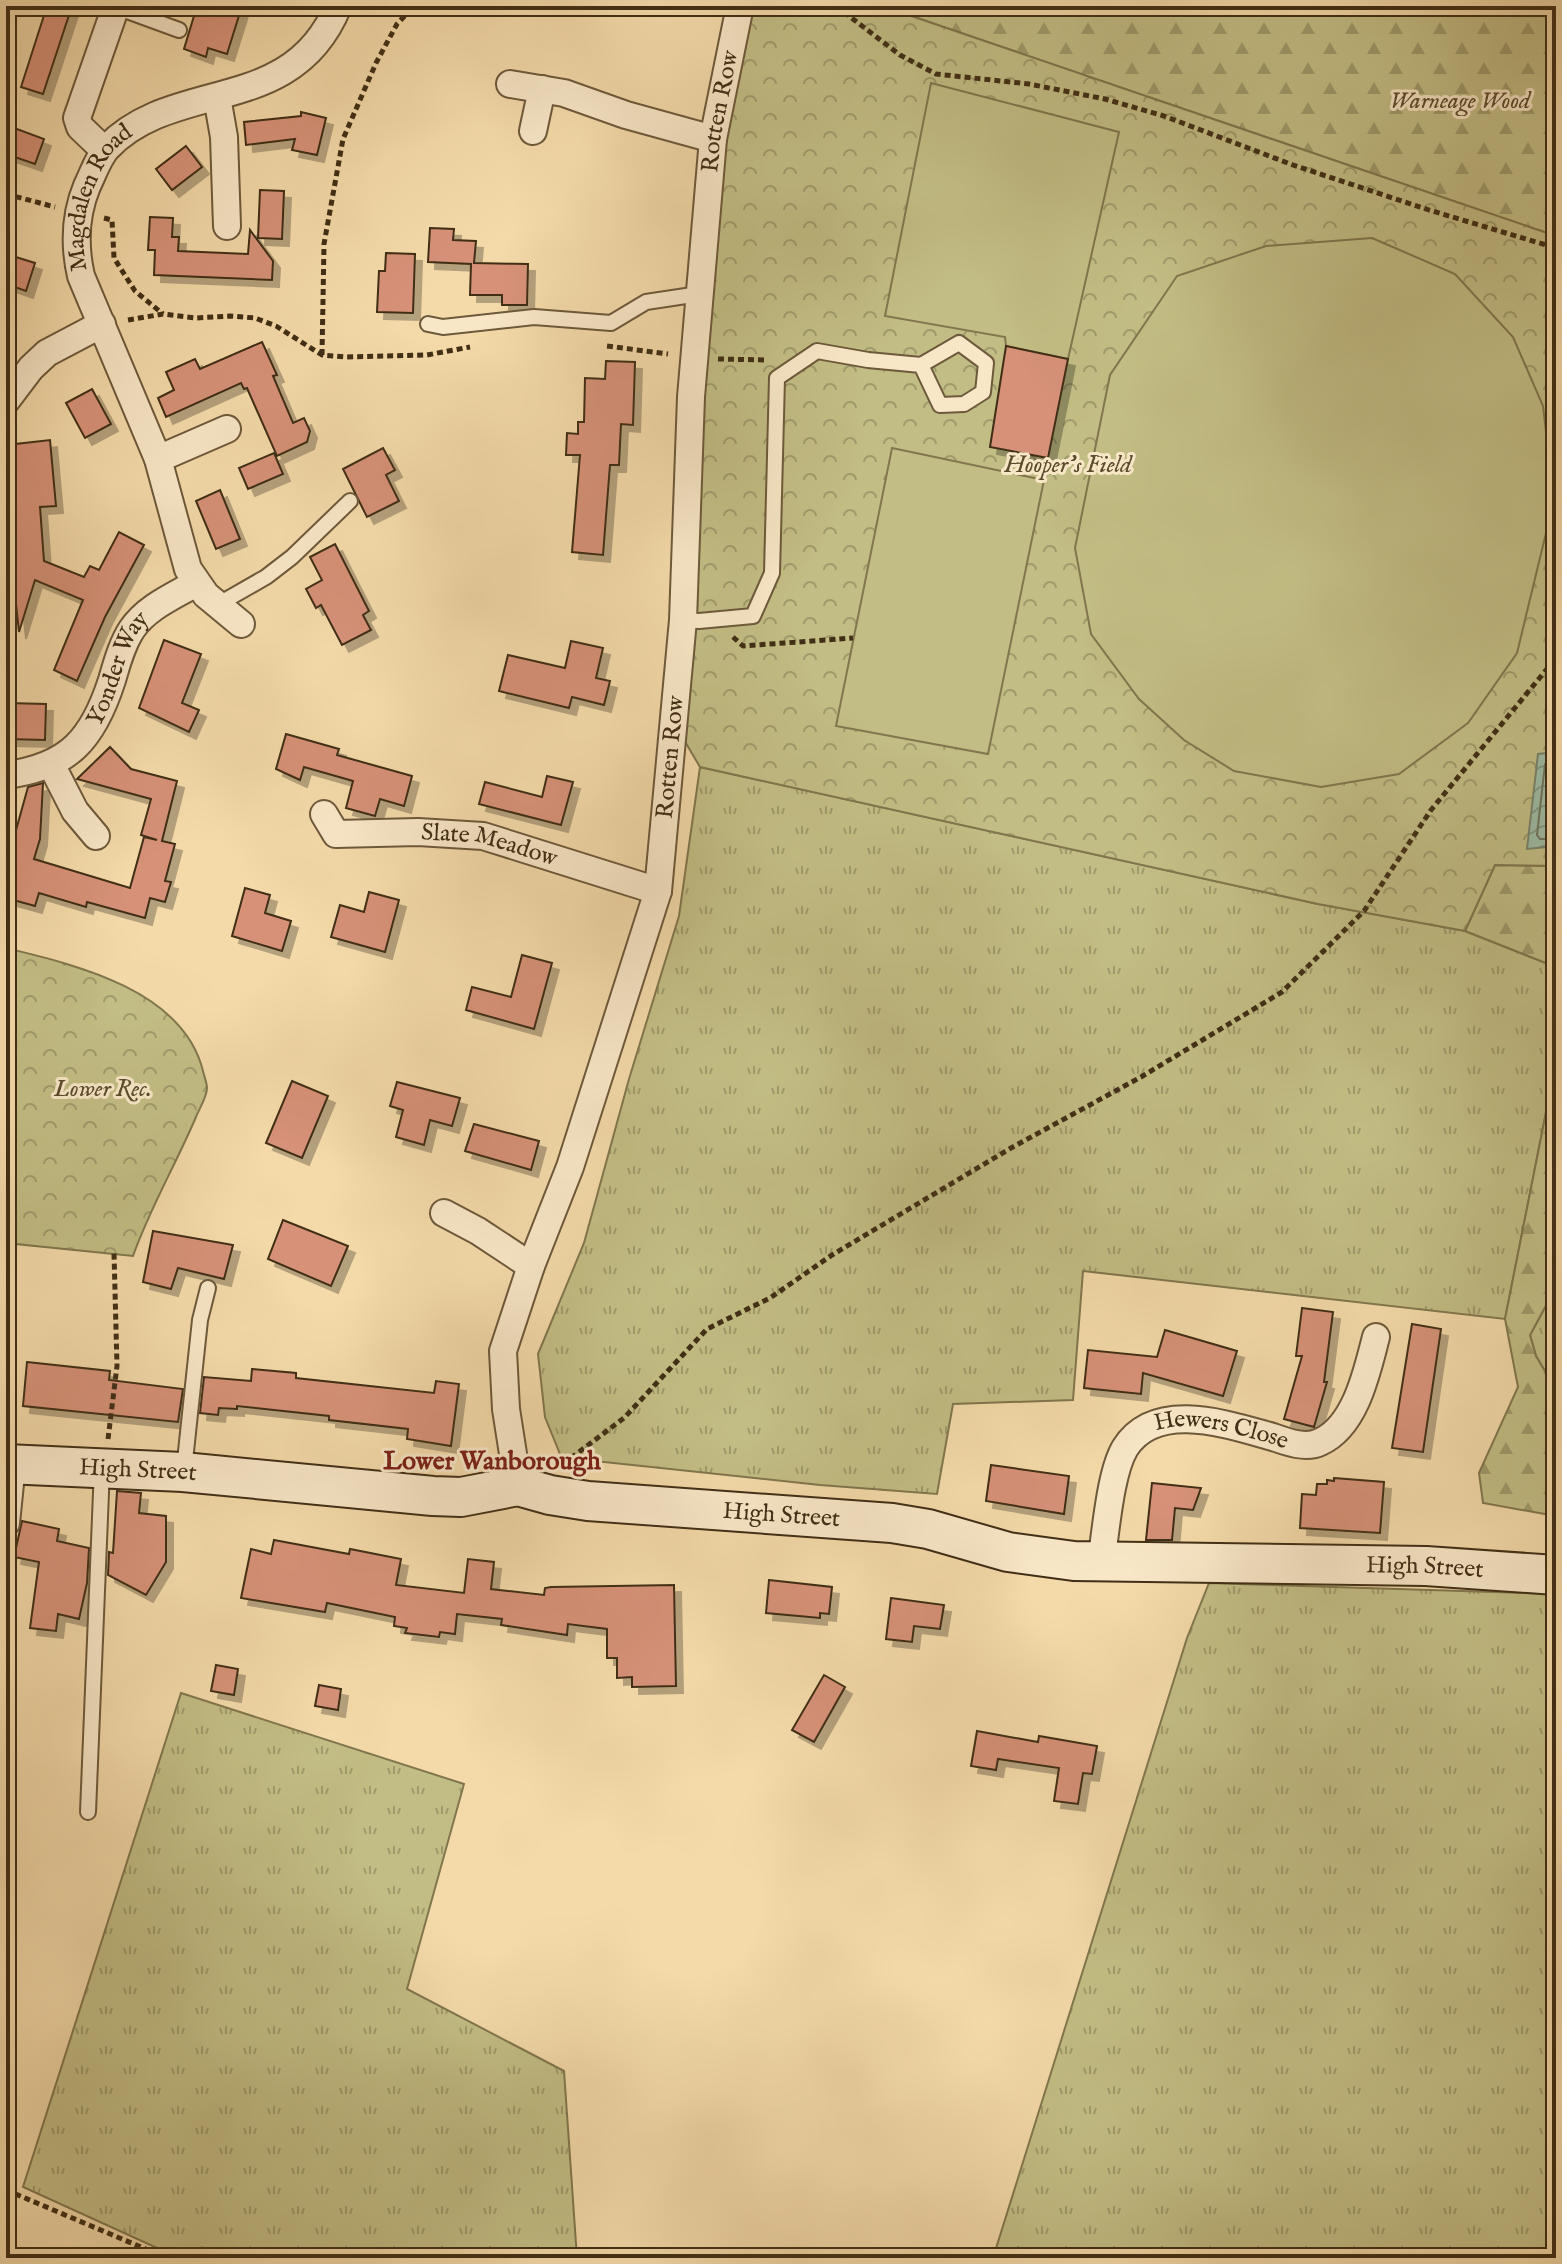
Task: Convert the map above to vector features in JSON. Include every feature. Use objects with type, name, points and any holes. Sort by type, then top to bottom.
[{"type":"street","points":[[104,150],[80,127],[77,118],[116,6]]},
{"type":"street","name":"Magdalen Road","points":[[241,624],[196,583],[182,548],[158,459],[86,290],[78,262],[76,239],[80,210],[85,191],[104,150],[121,136],[149,119],[256,84],[301,61],[314,47],[338,6]]},
{"type":"street","name":"Rotten Row","points":[[518,1486],[506,1409],[503,1351],[531,1266],[570,1167],[658,891],[691,620],[691,397],[713,139],[740,6]]},
{"type":"street","points":[[510,84],[564,93],[626,115],[713,139]]},
{"type":"street","points":[[533,131],[542,89]]},
{"type":"street","points":[[217,97],[224,137],[227,226]]},
{"type":"street","points":[[6,401],[31,368],[47,353],[102,324]]},
{"type":"street","points":[[158,459],[227,429]]},
{"type":"street","name":"Yonder Way","points":[[6,775],[51,764],[70,751],[92,728],[132,629],[151,610],[196,583]]},
{"type":"street","points":[[51,764],[75,811],[96,836]]},
{"type":"street","name":"Slate Meadow","points":[[324,814],[336,834],[418,832],[483,836],[658,891]]},
{"type":"street","points":[[444,1213],[531,1266]]},
{"type":"street","name":"Hewers Close","points":[[1101,1562],[1117,1469],[1132,1439],[1154,1424],[1169,1420],[1198,1420],[1295,1444],[1317,1445],[1338,1427],[1363,1388],[1376,1337]]},
{"type":"street","points":[[6,1523],[9,1464]]},
{"type":"street","name":"High Street","points":[[9,1464],[183,1472],[433,1496],[461,1497],[518,1486],[588,1501],[801,1514],[910,1525],[1008,1552],[1063,1560],[1426,1566],[1556,1575]]},
{"type":"lane","points":[[116,6],[179,30]]},
{"type":"lane","points":[[428,324],[443,327],[534,317],[611,323],[646,302],[699,294]]},
{"type":"lane","points":[[691,620],[753,616],[772,573],[777,378],[817,351],[921,365],[959,343],[986,363],[983,392],[964,404],[940,405],[921,365]]},
{"type":"lane","points":[[217,605],[266,577],[292,557],[350,501]]},
{"type":"lane","points":[[183,1472],[200,1320],[208,1288]]},
{"type":"lane","points":[[88,1812],[102,1468]]},
{"type":"path","points":[[322,355],[324,244],[343,139],[376,63],[397,24],[414,6]]},
{"type":"path","points":[[836,6],[900,55],[936,74],[1029,84],[1105,99],[1164,116],[1293,165],[1429,210],[1556,248]]},
{"type":"path","points":[[6,194],[112,220],[114,258],[135,291],[163,314]]},
{"type":"path","points":[[691,620],[714,620],[743,646],[853,638]]},
{"type":"path","points":[[518,1486],[564,1464],[624,1418],[707,1329],[770,1298],[857,1240],[1282,992],[1364,911],[1431,810],[1556,658]]},
{"type":"path","points":[[102,1468],[112,1423],[117,1366],[114,1253]]},
{"type":"path","points":[[6,2190],[167,2258]]},
{"type":"green space","name":"Hooper's Field","points":[[752,6],[882,6],[1556,236],[1556,866],[1495,865],[1465,931],[1318,904],[700,767],[674,723],[713,139]]},
{"type":"green space","name":"Warneage Wood","points":[[882,6],[1556,6],[1556,236]]},
{"type":"green space","points":[[931,83],[1119,132],[1068,359],[1006,346],[1005,337],[885,316]]},
{"type":"green space","points":[[1372,238],[1455,274],[1513,337],[1543,406],[1554,500],[1517,653],[1468,723],[1399,774],[1321,787],[1234,771],[1184,740],[1139,699],[1091,634],[1075,548],[1110,375],[1177,276],[1266,246]]},
{"type":"green space","points":[[892,448],[1044,480],[988,754],[836,726]]},
{"type":"green space","points":[[700,767],[1318,904],[1465,931],[1556,967],[1556,1062],[1505,1319],[1083,1271],[1073,1400],[953,1404],[937,1494],[595,1461],[564,1464],[545,1417],[538,1354],[584,1243],[629,1079],[679,916]]},
{"type":"green space","points":[[1495,865],[1556,866],[1556,967],[1465,931]]},
{"type":"green space","name":"Lower Rec.","points":[[6,948],[64,963],[123,986],[150,1001],[174,1020],[192,1043],[206,1082],[206,1095],[133,1256],[6,1243]]},
{"type":"green space","points":[[1556,1062],[1556,1287],[1530,1335],[1536,1356],[1546,1373],[1556,1371],[1556,1516],[1483,1503],[1479,1473],[1518,1387],[1505,1319]]},
{"type":"green space","points":[[1556,1287],[1556,1371],[1546,1373],[1536,1356],[1530,1335]]},
{"type":"green space","points":[[1209,1583],[1556,1594],[1556,2258],[993,2258],[1187,1638]]},
{"type":"green space","points":[[181,1693],[464,1784],[407,1989],[564,2071],[577,2258],[179,2258],[23,2187]]},
{"type":"water","points":[[1556,752],[1556,846],[1527,849],[1538,754]]},
{"type":"building","points":[[47,6],[72,6],[43,94],[21,87]]},
{"type":"building","points":[[197,6],[242,6],[227,54],[208,48],[206,57],[184,49]]},
{"type":"building","points":[[301,112],[326,118],[317,155],[292,150],[295,139],[246,145],[244,122],[301,116]]},
{"type":"building","points":[[6,125],[44,139],[35,164],[6,154]]},
{"type":"building","points":[[186,146],[202,167],[172,190],[156,169]]},
{"type":"building","points":[[260,190],[284,191],[282,239],[258,238]]},
{"type":"building","points":[[150,217],[173,218],[172,237],[179,237],[178,251],[248,254],[250,230],[273,261],[272,280],[154,275],[155,250],[148,250]]},
{"type":"building","points":[[430,228],[454,229],[453,240],[476,241],[474,263],[528,264],[527,305],[502,305],[502,295],[470,295],[471,264],[428,262]]},
{"type":"building","points":[[386,253],[415,254],[413,313],[377,312],[379,271],[385,271]]},
{"type":"building","points":[[6,254],[35,263],[26,291],[6,284]]},
{"type":"building","points":[[262,342],[293,423],[304,418],[310,431],[307,442],[277,456],[247,388],[244,389],[241,383],[166,417],[158,398],[174,390],[166,372],[195,359],[200,369]]},
{"type":"building","points":[[1006,346],[1068,359],[1048,458],[990,447]]},
{"type":"building","points":[[606,361],[635,362],[633,425],[621,424],[619,465],[610,465],[603,555],[572,552],[580,455],[566,455],[567,433],[578,434],[578,422],[584,422],[585,378],[605,379]]},
{"type":"building","points":[[92,389],[111,424],[85,438],[66,403]]},
{"type":"building","points":[[50,440],[56,506],[40,507],[44,561],[84,577],[90,566],[99,570],[119,532],[144,545],[105,617],[77,681],[54,670],[83,600],[35,580],[19,632],[16,604],[6,601],[6,573],[14,576],[6,490],[12,489],[7,445]]},
{"type":"building","points":[[383,448],[395,470],[386,475],[399,501],[367,517],[343,469]]},
{"type":"building","points":[[274,453],[283,474],[248,489],[239,468]]},
{"type":"building","points":[[220,490],[240,539],[216,549],[196,501]]},
{"type":"building","points":[[335,544],[369,611],[363,615],[371,630],[342,645],[321,605],[316,608],[306,589],[322,580],[310,557]]},
{"type":"building","points":[[164,640],[201,654],[182,703],[199,710],[189,732],[139,708]]},
{"type":"building","points":[[571,641],[603,648],[596,678],[610,681],[604,705],[572,697],[569,708],[499,691],[508,655],[565,668]]},
{"type":"building","points":[[7,703],[46,704],[45,740],[6,739]]},
{"type":"building","points":[[286,734],[339,749],[337,755],[412,776],[404,806],[380,799],[375,816],[346,808],[353,781],[304,767],[300,780],[276,769]]},
{"type":"building","points":[[110,747],[131,769],[177,781],[162,841],[175,844],[165,881],[171,882],[165,902],[150,898],[145,918],[87,902],[86,907],[39,893],[35,906],[6,898],[6,866],[28,787],[43,783],[40,839],[34,859],[130,888],[144,837],[157,840],[141,835],[151,799],[77,779]]},
{"type":"building","points":[[547,776],[573,782],[561,825],[479,804],[485,782],[542,797]]},
{"type":"building","points":[[245,888],[270,895],[265,913],[291,921],[282,951],[232,936]]},
{"type":"building","points":[[369,892],[399,900],[385,952],[331,937],[340,905],[364,912]]},
{"type":"building","points":[[522,955],[552,963],[534,1029],[466,1010],[472,987],[511,997]]},
{"type":"building","points":[[292,1081],[328,1096],[302,1158],[266,1143]]},
{"type":"building","points":[[397,1082],[460,1098],[452,1126],[430,1120],[424,1145],[396,1137],[403,1110],[390,1106]]},
{"type":"building","points":[[474,1124],[539,1141],[531,1170],[465,1151]]},
{"type":"building","points":[[283,1220],[348,1246],[331,1286],[268,1259]]},
{"type":"building","points":[[153,1231],[233,1245],[224,1279],[178,1268],[171,1289],[143,1282]]},
{"type":"building","points":[[1302,1308],[1333,1312],[1324,1382],[1327,1382],[1314,1427],[1284,1419],[1302,1356],[1296,1356]]},
{"type":"building","points":[[1412,1324],[1441,1329],[1423,1452],[1392,1448]]},
{"type":"building","points":[[1165,1330],[1237,1351],[1223,1396],[1143,1373],[1141,1394],[1084,1388],[1088,1350],[1157,1357]]},
{"type":"building","points":[[27,1362],[110,1371],[109,1380],[183,1389],[178,1422],[23,1406]]},
{"type":"building","points":[[252,1369],[296,1373],[296,1378],[434,1393],[436,1381],[459,1384],[451,1446],[407,1439],[408,1429],[329,1420],[329,1416],[237,1406],[237,1409],[219,1408],[218,1415],[200,1413],[204,1377],[251,1381]]},
{"type":"building","points":[[991,1465],[1069,1476],[1064,1514],[986,1501]]},
{"type":"building","points":[[1334,1478],[1384,1482],[1380,1533],[1300,1528],[1302,1494],[1316,1495],[1317,1484],[1327,1484],[1327,1480],[1334,1481]]},
{"type":"building","points":[[1152,1483],[1201,1488],[1193,1510],[1175,1508],[1172,1540],[1146,1540]]},
{"type":"building","points":[[117,1491],[141,1493],[139,1513],[166,1516],[166,1562],[146,1595],[108,1575],[109,1552],[113,1553]]},
{"type":"building","points":[[22,1521],[59,1529],[57,1541],[89,1548],[87,1583],[79,1619],[58,1614],[56,1631],[30,1628],[39,1562],[14,1557]]},
{"type":"building","points":[[274,1540],[349,1554],[350,1549],[401,1559],[396,1585],[464,1593],[468,1559],[494,1562],[491,1589],[544,1595],[545,1588],[551,1587],[674,1585],[676,1686],[632,1687],[632,1677],[617,1678],[617,1658],[607,1658],[607,1629],[568,1624],[567,1635],[501,1625],[502,1619],[457,1614],[455,1634],[440,1632],[439,1637],[405,1633],[407,1628],[394,1626],[395,1617],[327,1603],[325,1612],[241,1598],[251,1549],[271,1554]]},
{"type":"building","points":[[769,1580],[832,1587],[829,1614],[820,1613],[820,1618],[766,1613]]},
{"type":"building","points":[[891,1598],[944,1605],[940,1629],[914,1626],[912,1642],[886,1639]]},
{"type":"building","points":[[216,1665],[238,1669],[234,1695],[211,1691]]},
{"type":"building","points":[[824,1675],[845,1687],[814,1742],[792,1730]]},
{"type":"building","points":[[319,1685],[341,1689],[338,1710],[315,1706]]},
{"type":"building","points":[[977,1731],[1038,1742],[1039,1736],[1097,1746],[1092,1774],[1083,1773],[1078,1804],[1054,1801],[1059,1768],[998,1759],[996,1770],[971,1766]]},
{"type":"district","name":"Lower Wanborough","points":[[492,1461]]}]
